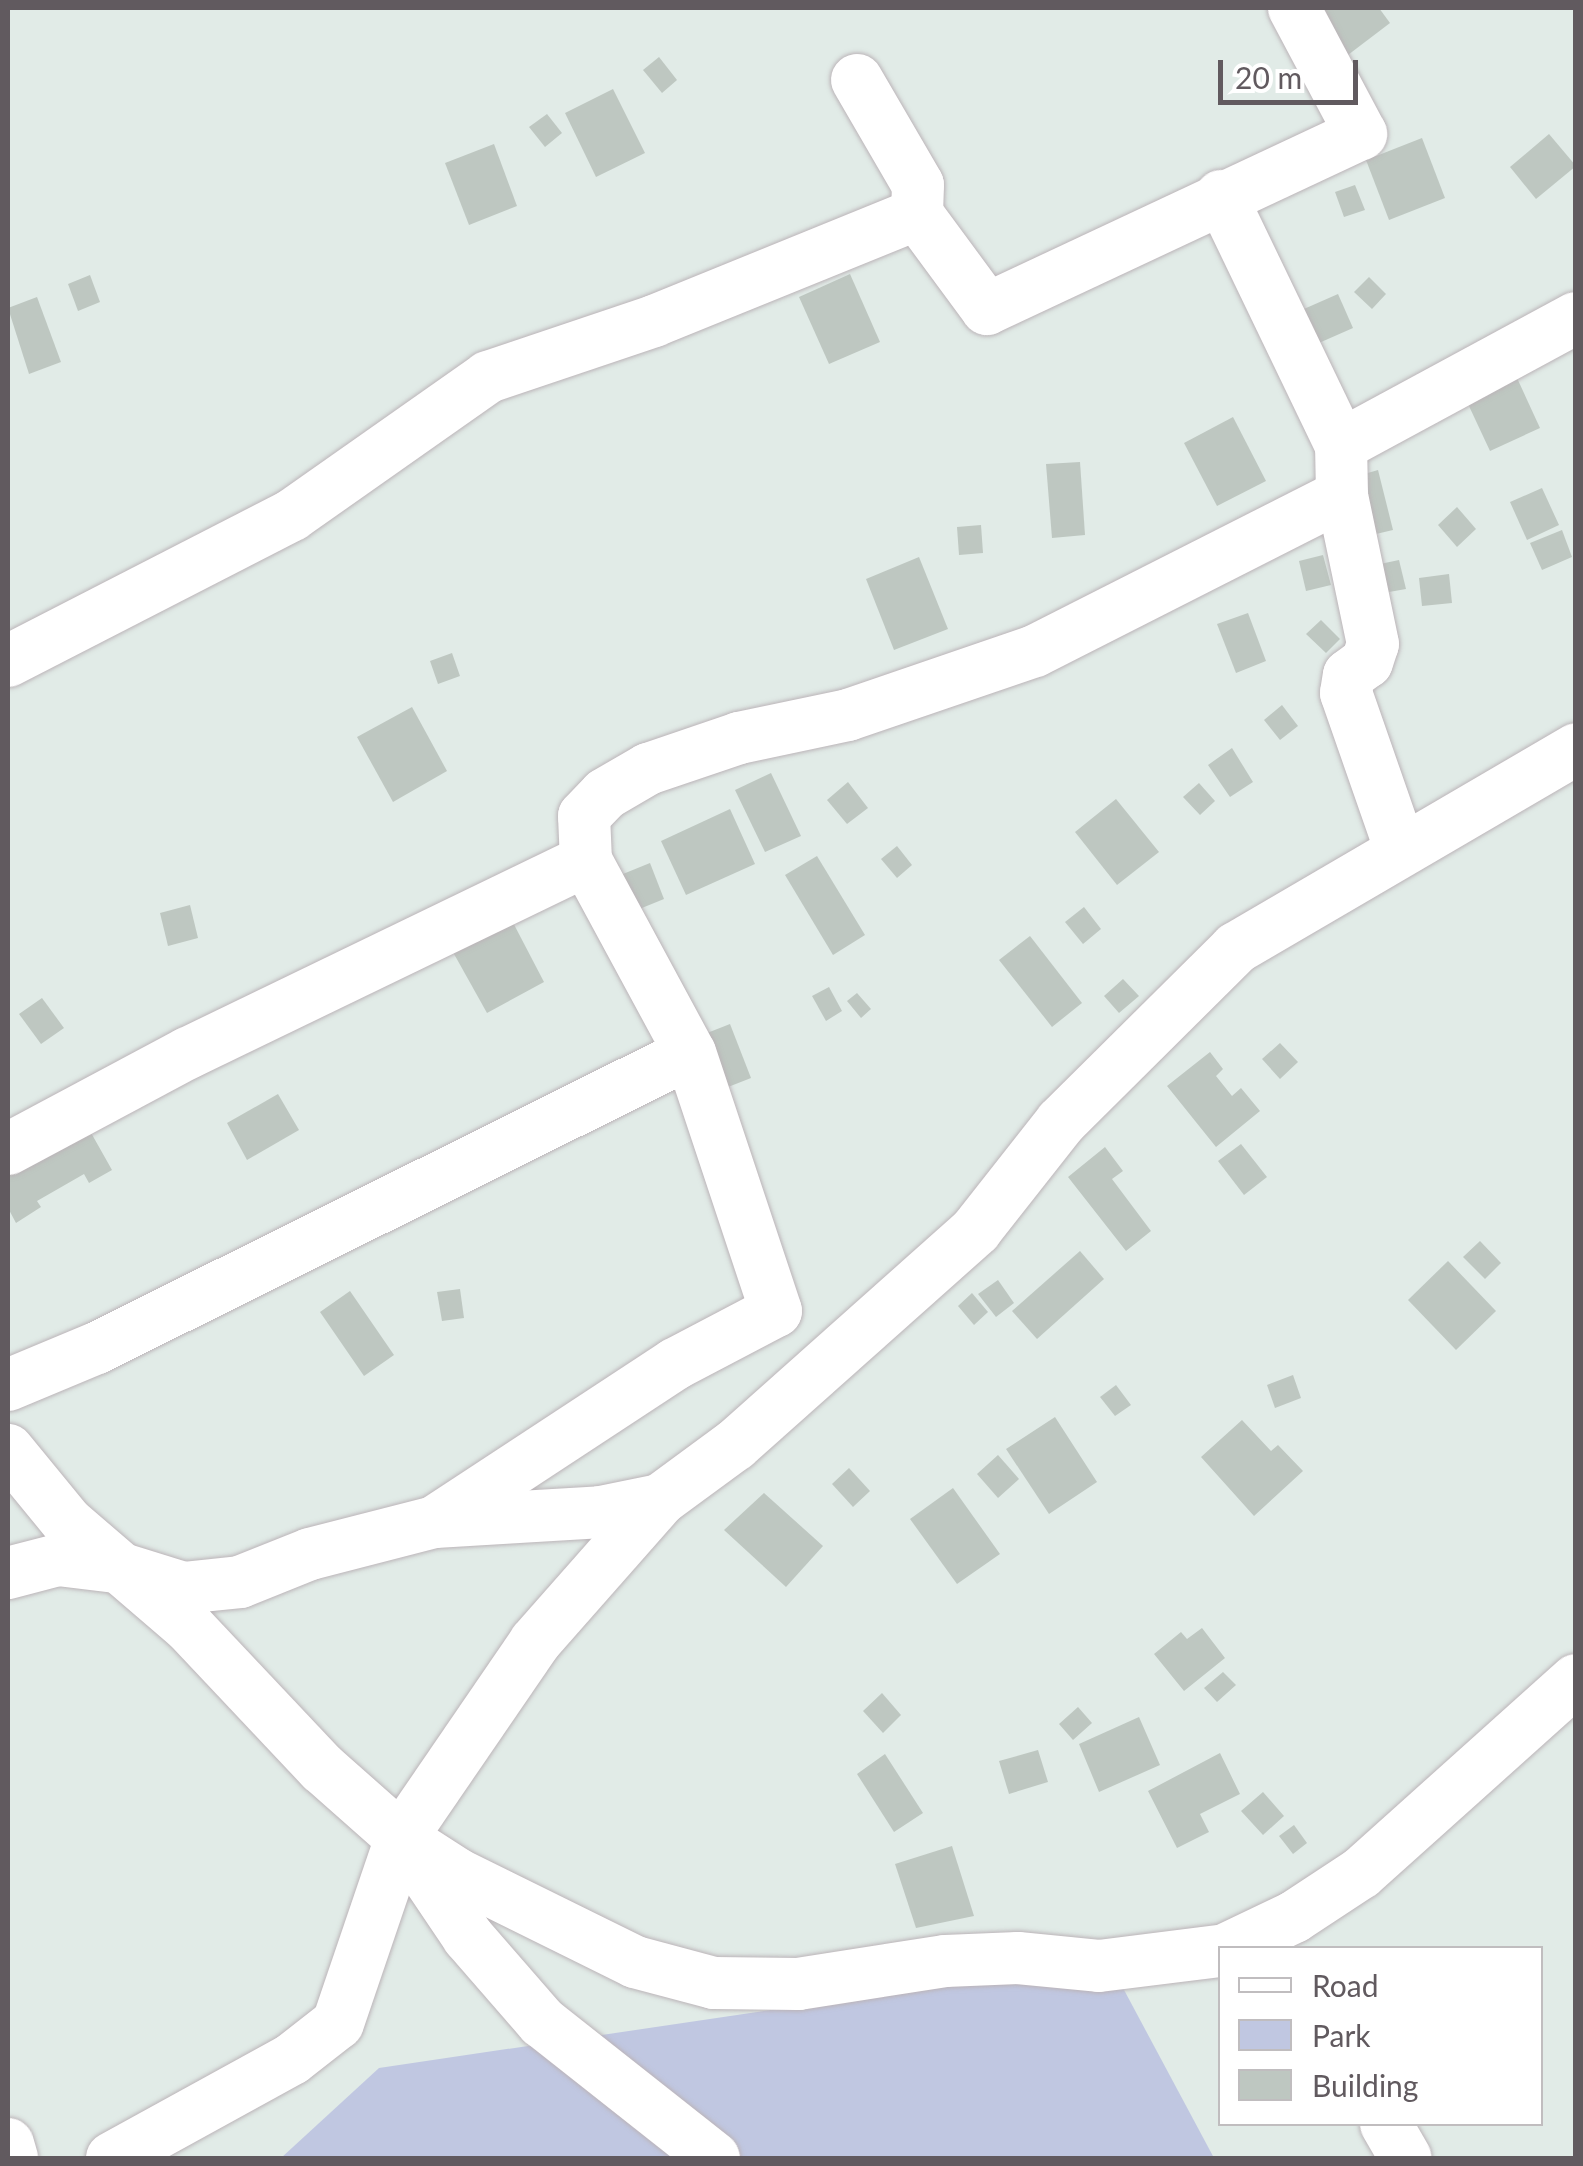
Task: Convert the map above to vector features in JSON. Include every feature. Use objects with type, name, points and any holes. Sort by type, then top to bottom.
[{"type":"street","points":[[857,80],[918,185],[917,214],[987,309],[1221,196],[1361,134],[1294,8]]},
{"type":"street","points":[[1221,196],[1342,470],[1373,644],[1367,662],[1350,675],[1346,693],[1400,848]]},
{"type":"street","points":[[8,662],[292,515],[488,378],[654,321],[917,214]]},
{"type":"street","points":[[435,1522],[675,1364],[776,1311],[690,1053],[586,861],[584,816],[605,794],[648,769],[739,738],[848,716],[1036,651],[1342,470],[1576,318]]},
{"type":"street","points":[[112,2158],[292,2060],[338,2022],[401,1838],[536,1642],[660,1500],[735,1446],[976,1230],[1062,1122],[1236,948],[1400,848],[1576,749]]},
{"type":"street","points":[[8,1149],[188,1053],[586,861]]},
{"type":"street","points":[[8,1385],[97,1348],[690,1053]]},
{"type":"street","points":[[8,1450],[68,1523],[189,1628],[322,1768],[401,1838],[457,1874],[635,1962],[714,1982],[798,1984],[945,1961],[1018,1958],[1100,1966],[1218,1950]]},
{"type":"street","points":[[8,1573],[58,1560],[116,1567],[182,1588],[240,1582],[310,1554],[435,1522],[601,1512],[660,1500]]},
{"type":"street","points":[[1239,1946],[1301,1933],[1576,1680]]},
{"type":"street","points":[[401,1838],[468,1937],[542,2022],[714,2158]]},
{"type":"street","points":[[1387,2126],[1406,2158]]},
{"type":"street","points":[[8,2144],[12,2158]]},
{"type":"green space","points":[[1108,1960],[1214,2158],[281,2158],[379,2068]]},
{"type":"building","points":[[1306,8],[1379,8],[1390,23],[1344,58]]},
{"type":"building","points":[[659,57],[677,80],[662,93],[643,70]]},
{"type":"building","points":[[613,89],[645,153],[596,177],[565,113]]},
{"type":"building","points":[[547,114],[562,133],[545,147],[529,127]]},
{"type":"building","points":[[1549,134],[1576,166],[1536,199],[1510,167]]},
{"type":"building","points":[[1422,138],[1445,198],[1389,220],[1366,160]]},
{"type":"building","points":[[494,144],[517,206],[469,225],[445,163]]},
{"type":"building","points":[[1355,185],[1365,210],[1344,217],[1335,192]]},
{"type":"building","points":[[850,274],[880,342],[829,364],[799,297]]},
{"type":"building","points":[[90,275],[100,302],[78,311],[68,284]]},
{"type":"building","points":[[1369,277],[1386,294],[1372,309],[1354,292]]},
{"type":"building","points":[[1338,294],[1353,328],[1303,350],[1288,316]]},
{"type":"building","points":[[37,297],[61,362],[29,374],[8,308]]},
{"type":"building","points":[[1511,365],[1540,428],[1490,451],[1461,389]]},
{"type":"building","points":[[1233,417],[1266,481],[1217,506],[1184,443]]},
{"type":"building","points":[[1080,462],[1085,535],[1052,538],[1046,464]]},
{"type":"building","points":[[1378,470],[1393,530],[1359,538],[1344,480]]},
{"type":"building","points":[[1542,488],[1559,525],[1527,540],[1510,502]]},
{"type":"building","points":[[1457,507],[1476,529],[1457,547],[1438,525]]},
{"type":"building","points":[[981,525],[983,553],[959,555],[957,527]]},
{"type":"building","points":[[1562,530],[1572,557],[1542,570],[1530,543]]},
{"type":"building","points":[[1323,555],[1331,585],[1306,591],[1299,561]]},
{"type":"building","points":[[919,557],[948,629],[894,650],[866,579]]},
{"type":"building","points":[[1399,560],[1406,589],[1372,595],[1366,567]]},
{"type":"building","points":[[1449,574],[1452,603],[1422,606],[1419,578]]},
{"type":"building","points":[[1248,613],[1266,661],[1236,673],[1217,624]]},
{"type":"building","points":[[1321,620],[1340,639],[1326,653],[1306,634]]},
{"type":"building","points":[[452,653],[460,676],[438,684],[430,661]]},
{"type":"building","points":[[1282,705],[1298,726],[1280,740],[1264,720]]},
{"type":"building","points":[[412,707],[447,771],[393,802],[357,737]]},
{"type":"building","points":[[1232,748],[1253,782],[1230,797],[1208,765]]},
{"type":"building","points":[[771,773],[801,836],[765,852],[735,790]]},
{"type":"building","points":[[848,782],[868,808],[847,824],[827,800]]},
{"type":"building","points":[[1199,783],[1215,801],[1200,815],[1183,797]]},
{"type":"building","points":[[1116,799],[1159,852],[1117,885],[1075,832]]},
{"type":"building","points":[[730,809],[755,864],[686,895],[661,841]]},
{"type":"building","points":[[897,846],[912,865],[897,878],[881,859]]},
{"type":"building","points":[[817,856],[865,935],[833,955],[785,875]]},
{"type":"building","points":[[650,863],[664,899],[632,912],[618,876]]},
{"type":"building","points":[[190,905],[198,938],[168,946],[160,913]]},
{"type":"building","points":[[1084,907],[1101,929],[1083,944],[1065,922]]},
{"type":"building","points":[[508,913],[544,982],[487,1013],[449,945]]},
{"type":"building","points":[[1030,936],[1082,1003],[1052,1027],[999,960]]},
{"type":"building","points":[[1123,979],[1139,996],[1119,1013],[1104,996]]},
{"type":"building","points":[[829,987],[842,1011],[826,1021],[812,996]]},
{"type":"building","points":[[857,993],[871,1009],[861,1018],[847,1001]]},
{"type":"building","points":[[42,998],[64,1028],[41,1044],[19,1014]]},
{"type":"building","points":[[730,1024],[751,1078],[723,1089],[702,1035]]},
{"type":"building","points":[[1280,1043],[1298,1062],[1280,1079],[1262,1059]]},
{"type":"building","points":[[1210,1052],[1223,1069],[1216,1076],[1232,1096],[1241,1088],[1260,1111],[1216,1147],[1167,1086]]},
{"type":"building","points":[[278,1094],[299,1130],[247,1160],[227,1123]]},
{"type":"building","points":[[81,1115],[112,1170],[89,1183],[84,1174],[37,1201],[41,1207],[16,1223],[8,1208],[8,1158]]},
{"type":"building","points":[[1241,1144],[1267,1177],[1244,1195],[1218,1161]]},
{"type":"building","points":[[1105,1147],[1123,1171],[1112,1179],[1151,1231],[1126,1251],[1068,1177]]},
{"type":"building","points":[[1480,1241],[1501,1263],[1485,1279],[1463,1257]]},
{"type":"building","points":[[1080,1251],[1104,1279],[1037,1339],[1012,1311]]},
{"type":"building","points":[[1448,1261],[1496,1311],[1456,1350],[1408,1300]]},
{"type":"building","points":[[998,1280],[1014,1303],[996,1317],[978,1294]]},
{"type":"building","points":[[460,1289],[464,1318],[442,1321],[437,1292]]},
{"type":"building","points":[[350,1291],[394,1355],[364,1376],[320,1312]]},
{"type":"building","points":[[972,1293],[988,1312],[974,1325],[958,1306]]},
{"type":"building","points":[[1293,1375],[1301,1398],[1275,1408],[1267,1385]]},
{"type":"building","points":[[1116,1385],[1131,1405],[1115,1416],[1100,1397]]},
{"type":"building","points":[[1055,1417],[1097,1482],[1049,1514],[1006,1449]]},
{"type":"building","points":[[1242,1420],[1271,1451],[1278,1445],[1303,1471],[1254,1516],[1201,1457]]},
{"type":"building","points":[[998,1455],[1019,1479],[998,1498],[977,1474]]},
{"type":"building","points":[[849,1468],[870,1491],[853,1507],[832,1484]]},
{"type":"building","points":[[953,1488],[1000,1554],[957,1584],[910,1519]]},
{"type":"building","points":[[764,1493],[823,1546],[786,1587],[724,1530]]},
{"type":"building","points":[[1202,1628],[1225,1658],[1184,1691],[1154,1654],[1181,1632],[1187,1639]]},
{"type":"building","points":[[1223,1672],[1236,1685],[1217,1702],[1204,1688]]},
{"type":"building","points":[[882,1693],[901,1715],[883,1733],[863,1711]]},
{"type":"building","points":[[1078,1707],[1092,1723],[1073,1740],[1059,1724]]},
{"type":"building","points":[[1139,1717],[1160,1765],[1099,1792],[1079,1744]]},
{"type":"building","points":[[1038,1750],[1048,1782],[1009,1794],[999,1761]]},
{"type":"building","points":[[1220,1753],[1240,1794],[1200,1814],[1209,1832],[1177,1848],[1148,1791]]},
{"type":"building","points":[[885,1754],[923,1813],[894,1832],[857,1774]]},
{"type":"building","points":[[1263,1792],[1284,1816],[1263,1835],[1241,1811]]},
{"type":"building","points":[[1294,1825],[1307,1843],[1293,1854],[1279,1836]]},
{"type":"building","points":[[952,1846],[974,1916],[916,1928],[895,1864]]}]
